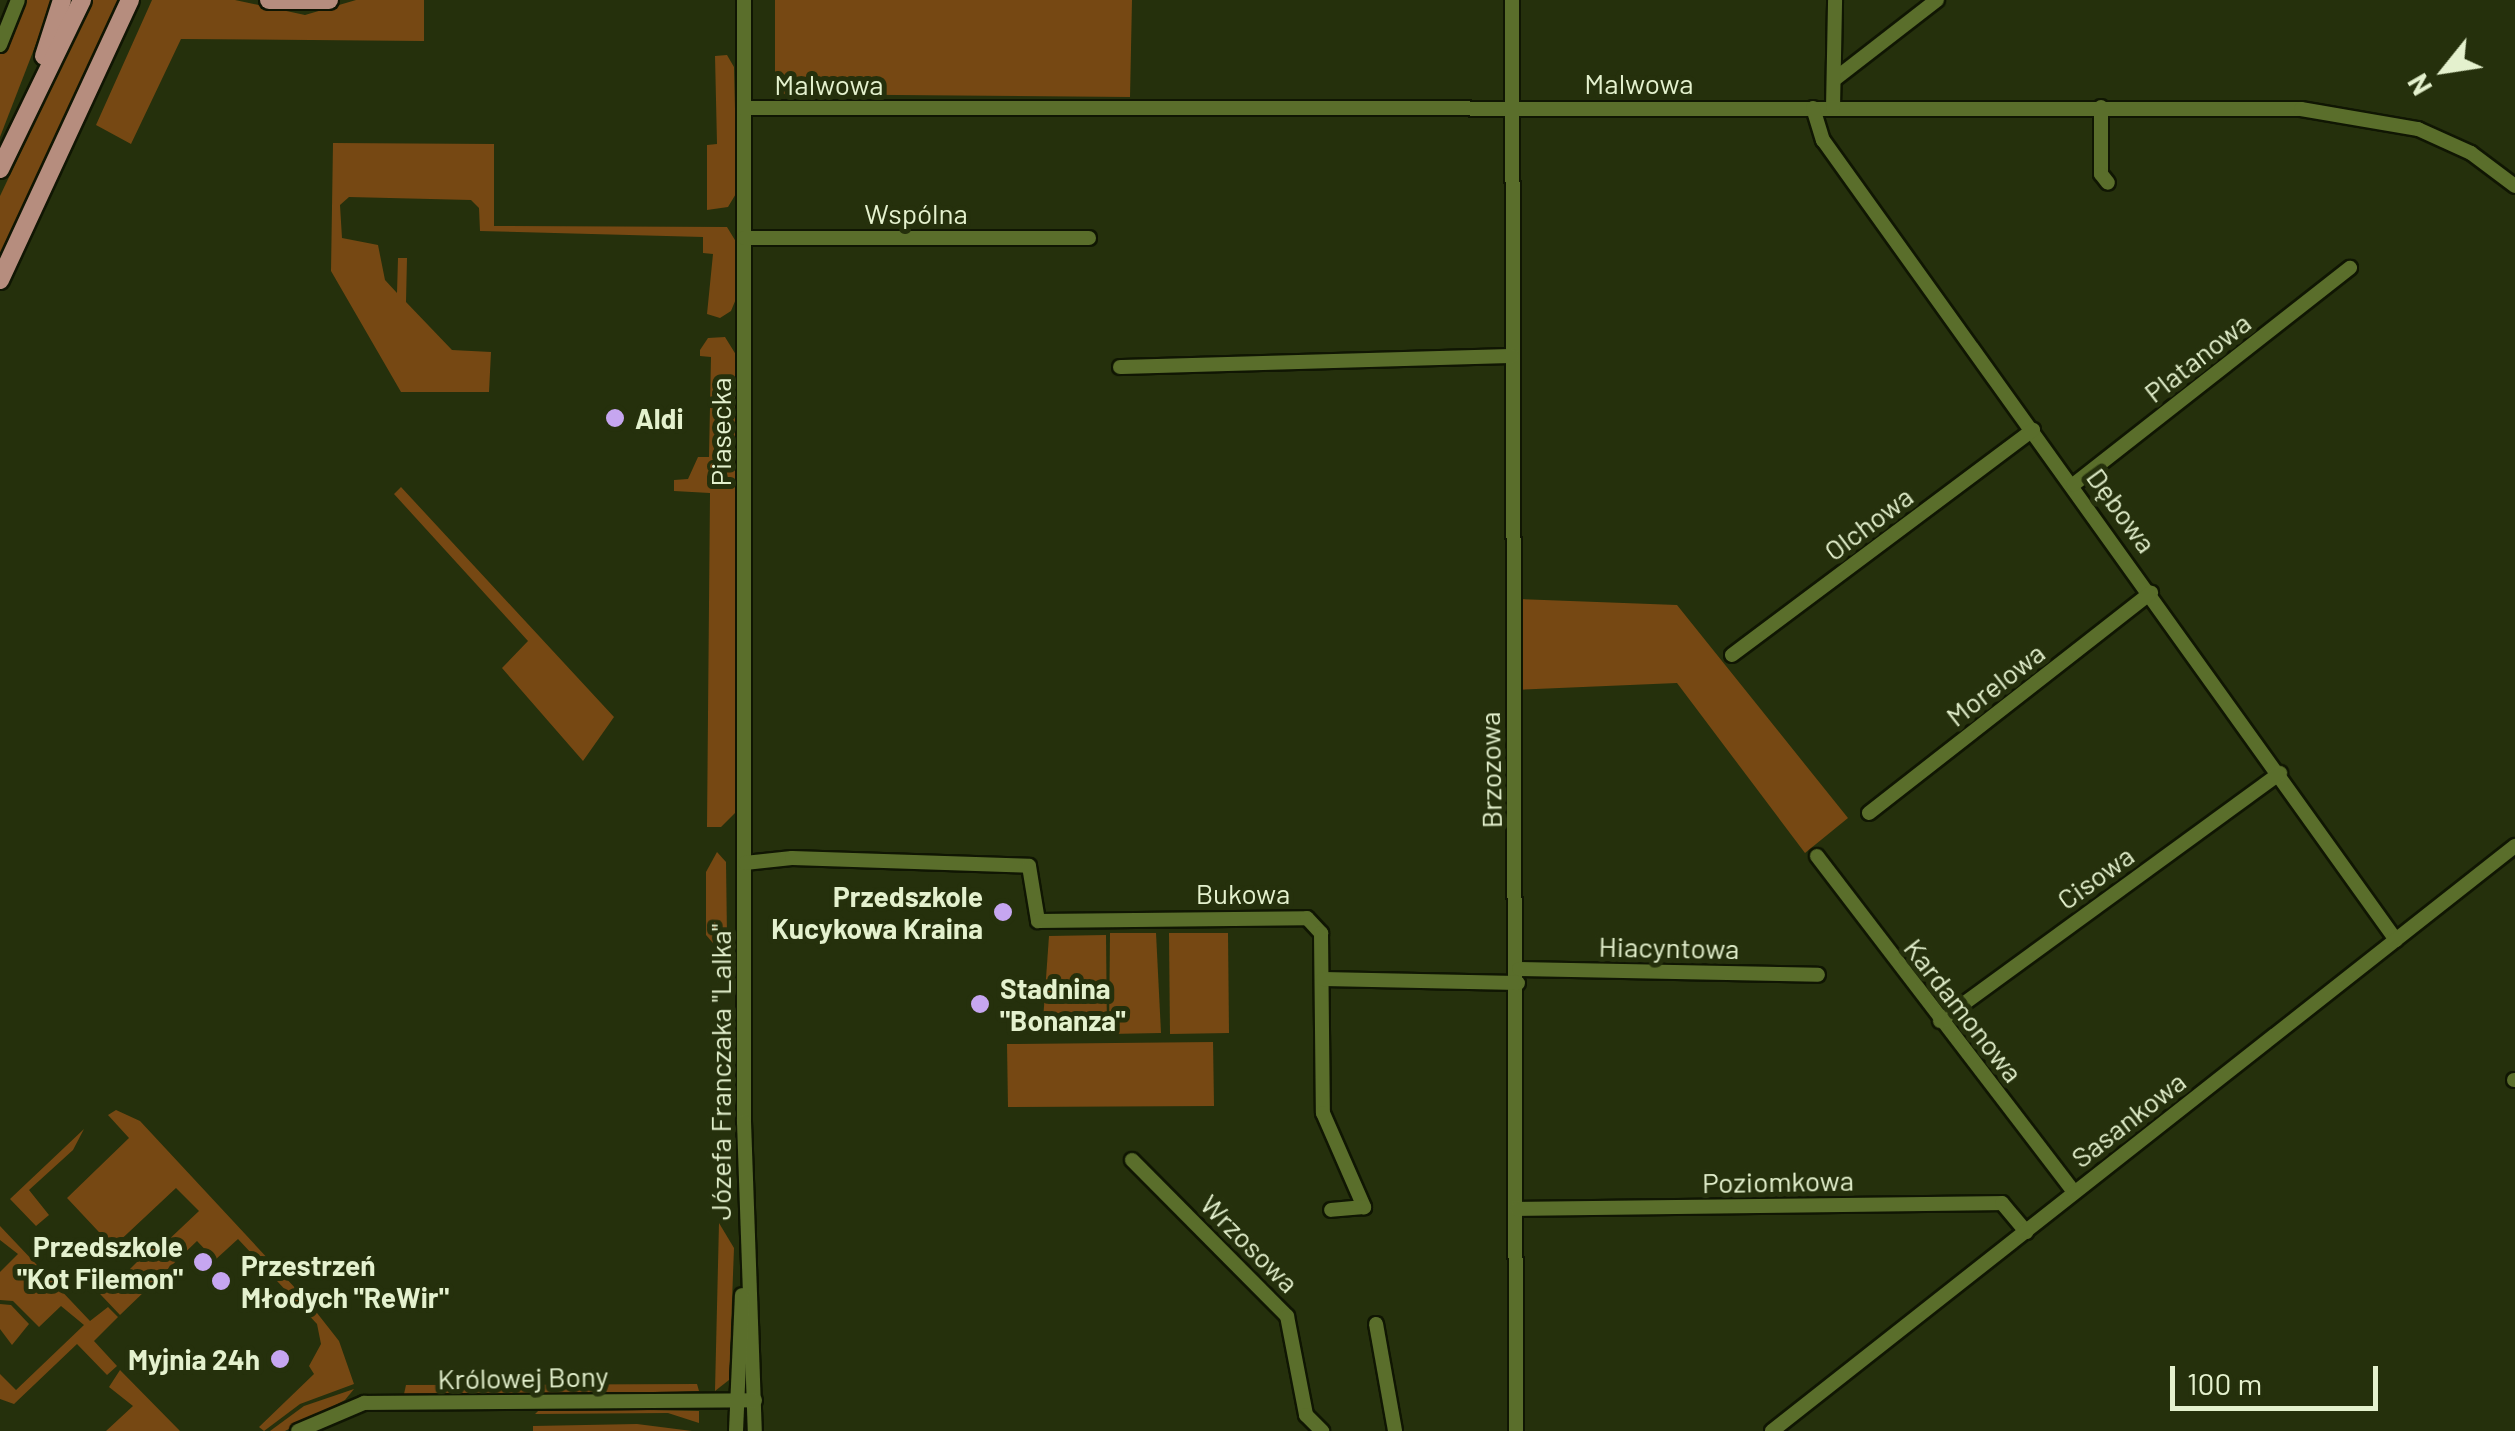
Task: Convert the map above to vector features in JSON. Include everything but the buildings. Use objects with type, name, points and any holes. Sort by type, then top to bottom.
[{"type":"main road","points":[[25,114],[62,0]]},
{"type":"main road","points":[[0,169],[82,0]]},
{"type":"main road","points":[[0,280],[130,0]]},
{"type":"main road","points":[[269,0],[329,0]]},
{"type":"street","points":[[0,45],[18,0]]},
{"type":"street","name":"Piasecka","points":[[744,0],[745,863]]},
{"type":"street","name":"Brzozowa","points":[[1512,0],[1518,976],[1516,1431]]},
{"type":"street","points":[[1833,108],[1835,0]]},
{"type":"street","points":[[1835,80],[1936,0]]},
{"type":"street","points":[[2101,106],[2102,174],[2108,183]]},
{"type":"street","name":"Malwowa","points":[[744,108],[2301,109],[2368,117],[2442,139],[2515,186]]},
{"type":"street","name":"Dębowa","points":[[1812,108],[1822,140],[2280,773],[2396,940]]},
{"type":"street","name":"Wspólna","points":[[744,238],[1089,238]]},
{"type":"street","name":"Platanowa","points":[[2073,485],[2350,268]]},
{"type":"street","points":[[1120,367],[1512,356]]},
{"type":"street","name":"Olchowa","points":[[1732,655],[2033,430]]},
{"type":"street","name":"Morelowa","points":[[1869,813],[2151,594]]},
{"type":"street","name":"Cisowa","points":[[1940,1021],[2280,773]]},
{"type":"street","name":"Sasankowa","points":[[1772,1431],[2515,846]]},
{"type":"street","name":"Kardamonowa","points":[[1817,856],[2074,1192]]},
{"type":"street","name":"Bukowa","points":[[745,863],[792,858],[1028,866],[1035,872],[1038,921],[1307,918],[1321,933],[1322,1112],[1364,1207],[1332,1210]]},
{"type":"street","name":"Józefa Franczaka \"Lalka\"","points":[[736,1431],[745,1280],[745,863]]},
{"type":"street","name":"Hiacyntowa","points":[[1518,976],[1818,975]]},
{"type":"street","points":[[1324,979],[1518,976]]},
{"type":"street","name":"Wrzosowa","points":[[1132,1160],[1287,1316],[1306,1416],[1322,1431]]},
{"type":"street","name":"Poziomkowa","points":[[1517,1209],[2002,1203],[2026,1232]]},
{"type":"street","name":"Józefa Franczaka \"Lalka\"","points":[[745,1280],[755,1431]]},
{"type":"street","points":[[1376,1324],[1395,1431]]},
{"type":"street","name":"Królowej Bony","points":[[298,1431],[364,1403],[755,1400]]},
{"type":"shaded area","points":[[22,0],[53,0],[0,137],[0,54]]},
{"type":"shaded area","points":[[93,0],[122,0],[0,264],[0,196]]},
{"type":"shaded area","points":[[152,0],[235,0],[305,15],[356,0],[424,0],[424,41],[181,39],[131,144],[96,125]]},
{"type":"shaded area","points":[[775,0],[1132,0],[1130,97],[775,94]]},
{"type":"shaded area","points":[[727,55],[734,67],[737,192],[728,207],[707,210],[707,145],[717,144],[715,56]]},
{"type":"shaded area","points":[[333,143],[494,144],[494,226],[727,227],[738,245],[738,294],[731,311],[720,318],[707,314],[713,254],[703,253],[703,237],[480,231],[479,208],[471,200],[349,197],[340,205],[342,238],[378,245],[385,280],[397,293],[398,258],[407,258],[406,302],[452,350],[491,352],[489,392],[401,392],[331,271]]},
{"type":"shaded area","points":[[725,337],[738,358],[736,812],[721,827],[707,827],[710,493],[674,491],[674,480],[688,479],[698,457],[709,457],[711,357],[700,356],[700,350],[708,338]]},
{"type":"shaded area","points":[[401,487],[614,717],[583,761],[502,668],[528,641],[394,494]]},
{"type":"shaded area","points":[[1520,599],[1677,605],[1848,818],[1805,853],[1677,683],[1514,690]]},
{"type":"shaded area","points":[[717,852],[726,862],[727,937],[719,950],[706,935],[706,872]]},
{"type":"shaded area","points":[[1110,933],[1156,933],[1161,1033],[1109,1034]]},
{"type":"shaded area","points":[[1169,933],[1228,933],[1229,1033],[1170,1034]]},
{"type":"shaded area","points":[[1106,935],[1107,1034],[1042,1035],[1049,936]]},
{"type":"shaded area","points":[[1213,1042],[1214,1106],[1008,1107],[1007,1044]]},
{"type":"shaded area","points":[[116,1110],[140,1121],[310,1304],[339,1341],[354,1384],[300,1404],[264,1431],[259,1427],[314,1374],[309,1366],[321,1344],[317,1324],[238,1239],[215,1260],[197,1241],[120,1315],[83,1276],[96,1264],[115,1284],[158,1241],[163,1245],[199,1211],[176,1188],[113,1247],[67,1198],[129,1138],[108,1115]]},
{"type":"shaded area","points":[[84,1129],[73,1150],[29,1190],[49,1215],[36,1226],[10,1199]]},
{"type":"shaded area","points":[[719,1223],[734,1248],[729,1380],[715,1391]]},
{"type":"shaded area","points":[[0,1226],[90,1321],[108,1307],[118,1317],[94,1341],[117,1366],[107,1375],[77,1344],[14,1404],[0,1399],[0,1374],[16,1390],[84,1325],[61,1306],[39,1327],[13,1301],[0,1300],[0,1272],[18,1254],[0,1240]]},
{"type":"shaded area","points":[[0,1304],[11,1305],[29,1324],[12,1345],[0,1329]]},
{"type":"shaded area","points":[[120,1370],[180,1431],[106,1431],[133,1406],[109,1387]]},
{"type":"shaded area","points":[[697,1384],[699,1391],[611,1395],[404,1394],[406,1385]]},
{"type":"shaded area","points":[[354,1389],[345,1400],[285,1431],[270,1431],[304,1406]]},
{"type":"shaded area","points":[[541,1408],[699,1411],[699,1423],[668,1413],[535,1414]]},
{"type":"shaded area","points":[[637,1424],[692,1431],[533,1431],[533,1426]]},
{"type":"place","name":"Aldi","points":[[615,418]]},
{"type":"place","name":"Przedszkole Kucykowa Kraina","points":[[1003,912]]},
{"type":"place","name":"Stadnina \"Bonanza\"","points":[[980,1004]]},
{"type":"place","name":"Przedszkole \"Kot Filemon\"","points":[[203,1262]]},
{"type":"place","name":"Przestrzeń Młodych \"ReWir\"","points":[[221,1281]]},
{"type":"place","name":"Myjnia 24h","points":[[280,1359]]}]
